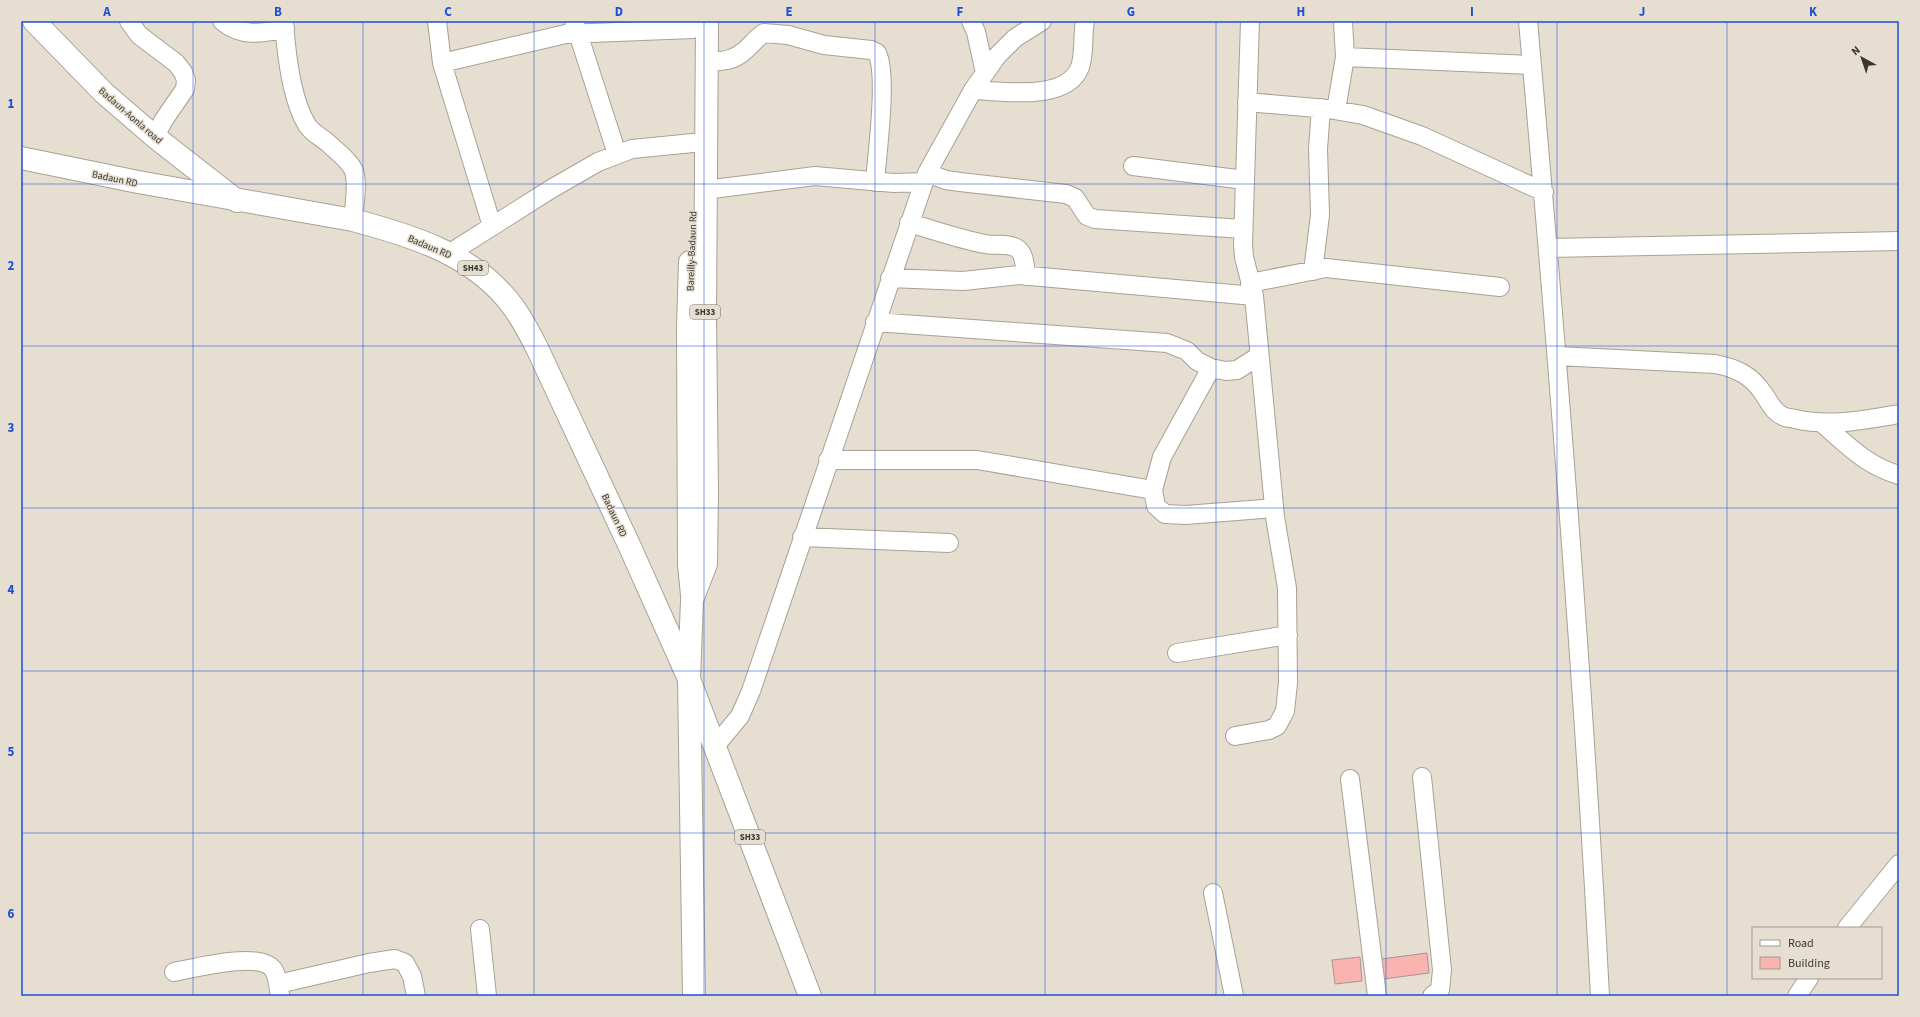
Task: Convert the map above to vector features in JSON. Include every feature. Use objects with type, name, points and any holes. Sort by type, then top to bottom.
[{"type":"main road","name":"Badaun-Aonla road","points":[[34,21],[104,93],[155,137],[238,201]]},
{"type":"main road","name":"SH33","points":[[694,996],[689,679],[692,600],[706,564],[705,190],[707,61],[698,24]]},
{"type":"main road","name":"Bareilly-Badaun Rd","points":[[692,600],[689,565],[688,328],[698,24]]},
{"type":"main road","name":"Badaun RD","points":[[21,158],[238,201],[353,220],[397,232],[450,253],[488,280],[513,307],[525,325],[586,450],[689,679]]},
{"type":"main road","name":"SH33","points":[[689,679],[716,745],[810,996]]},
{"type":"street","points":[[129,21],[139,35],[176,62],[183,72],[186,80],[186,89],[163,121],[155,137]]},
{"type":"street","points":[[222,21],[240,32],[253,34],[267,33],[285,25],[295,90],[298,102],[308,126],[346,160],[353,168],[356,176],[353,220]]},
{"type":"street","points":[[438,21],[442,64],[492,226]]},
{"type":"street","points":[[971,21],[976,32],[985,73]]},
{"type":"street","points":[[716,745],[731,728],[745,707],[925,178],[973,90],[985,73],[1005,47],[1028,29],[1042,21]]},
{"type":"street","points":[[973,90],[1038,92],[1062,86],[1071,80],[1080,68],[1085,21]]},
{"type":"street","points":[[1235,736],[1269,730],[1277,726],[1285,711],[1287,698],[1287,588],[1274,508],[1252,290],[1244,257],[1243,229],[1250,21]]},
{"type":"street","points":[[1313,271],[1320,215],[1318,149],[1345,57],[1343,21]]},
{"type":"street","points":[[1528,21],[1549,248],[1589,795],[1600,996]]},
{"type":"street","points":[[442,64],[547,37],[576,27],[698,24]]},
{"type":"street","points":[[576,27],[617,154]]},
{"type":"street","points":[[707,61],[719,62],[730,59],[743,52],[764,33],[788,35],[824,45],[870,50],[877,53],[882,69],[882,87],[875,182]]},
{"type":"street","points":[[1345,57],[1532,65]]},
{"type":"street","points":[[1247,102],[1329,109],[1363,114],[1422,136],[1544,192]]},
{"type":"street","points":[[450,253],[577,173],[617,154],[644,147],[693,143]]},
{"type":"street","points":[[1133,166],[1245,180]]},
{"type":"street","points":[[705,190],[815,176],[875,182],[925,178],[1066,194],[1075,198],[1088,216],[1095,219],[1243,229]]},
{"type":"street","points":[[910,223],[979,243],[1012,246],[1018,249],[1023,255],[1026,276]]},
{"type":"street","points":[[1549,248],[1899,241]]},
{"type":"street","points":[[890,278],[963,281],[1008,276],[1026,276],[1252,290],[1313,271],[1336,269],[1500,287]]},
{"type":"street","points":[[875,322],[1167,343],[1187,351],[1197,361],[1211,368],[1226,371],[1236,370],[1259,356]]},
{"type":"street","points":[[1556,356],[1715,364],[1732,367],[1750,377],[1773,408],[1783,416],[1823,424],[1899,414]]},
{"type":"street","points":[[1211,368],[1162,457],[1153,490],[1156,506],[1166,514],[1208,515],[1274,508]]},
{"type":"street","points":[[1823,424],[1863,459],[1886,471],[1899,475]]},
{"type":"street","points":[[828,460],[977,460],[1153,490]]},
{"type":"street","points":[[802,537],[949,543]]},
{"type":"street","points":[[1177,652],[1288,635]]},
{"type":"street","points":[[1422,778],[1442,970],[1440,990],[1432,996]]},
{"type":"street","points":[[1350,779],[1377,996]]},
{"type":"street","points":[[1848,927],[1899,864]]},
{"type":"street","points":[[1213,894],[1234,996]]},
{"type":"street","points":[[480,929],[487,996]]},
{"type":"street","points":[[174,972],[239,960],[255,960],[272,967],[276,975],[279,990],[376,961],[395,959],[405,964],[412,976],[416,996]]},
{"type":"street","points":[[1797,996],[1808,979]]},
{"type":"building","points":[[1427,953],[1429,973],[1376,980],[1374,960]]},
{"type":"building","points":[[1360,957],[1362,981],[1335,984],[1332,960]]}]
